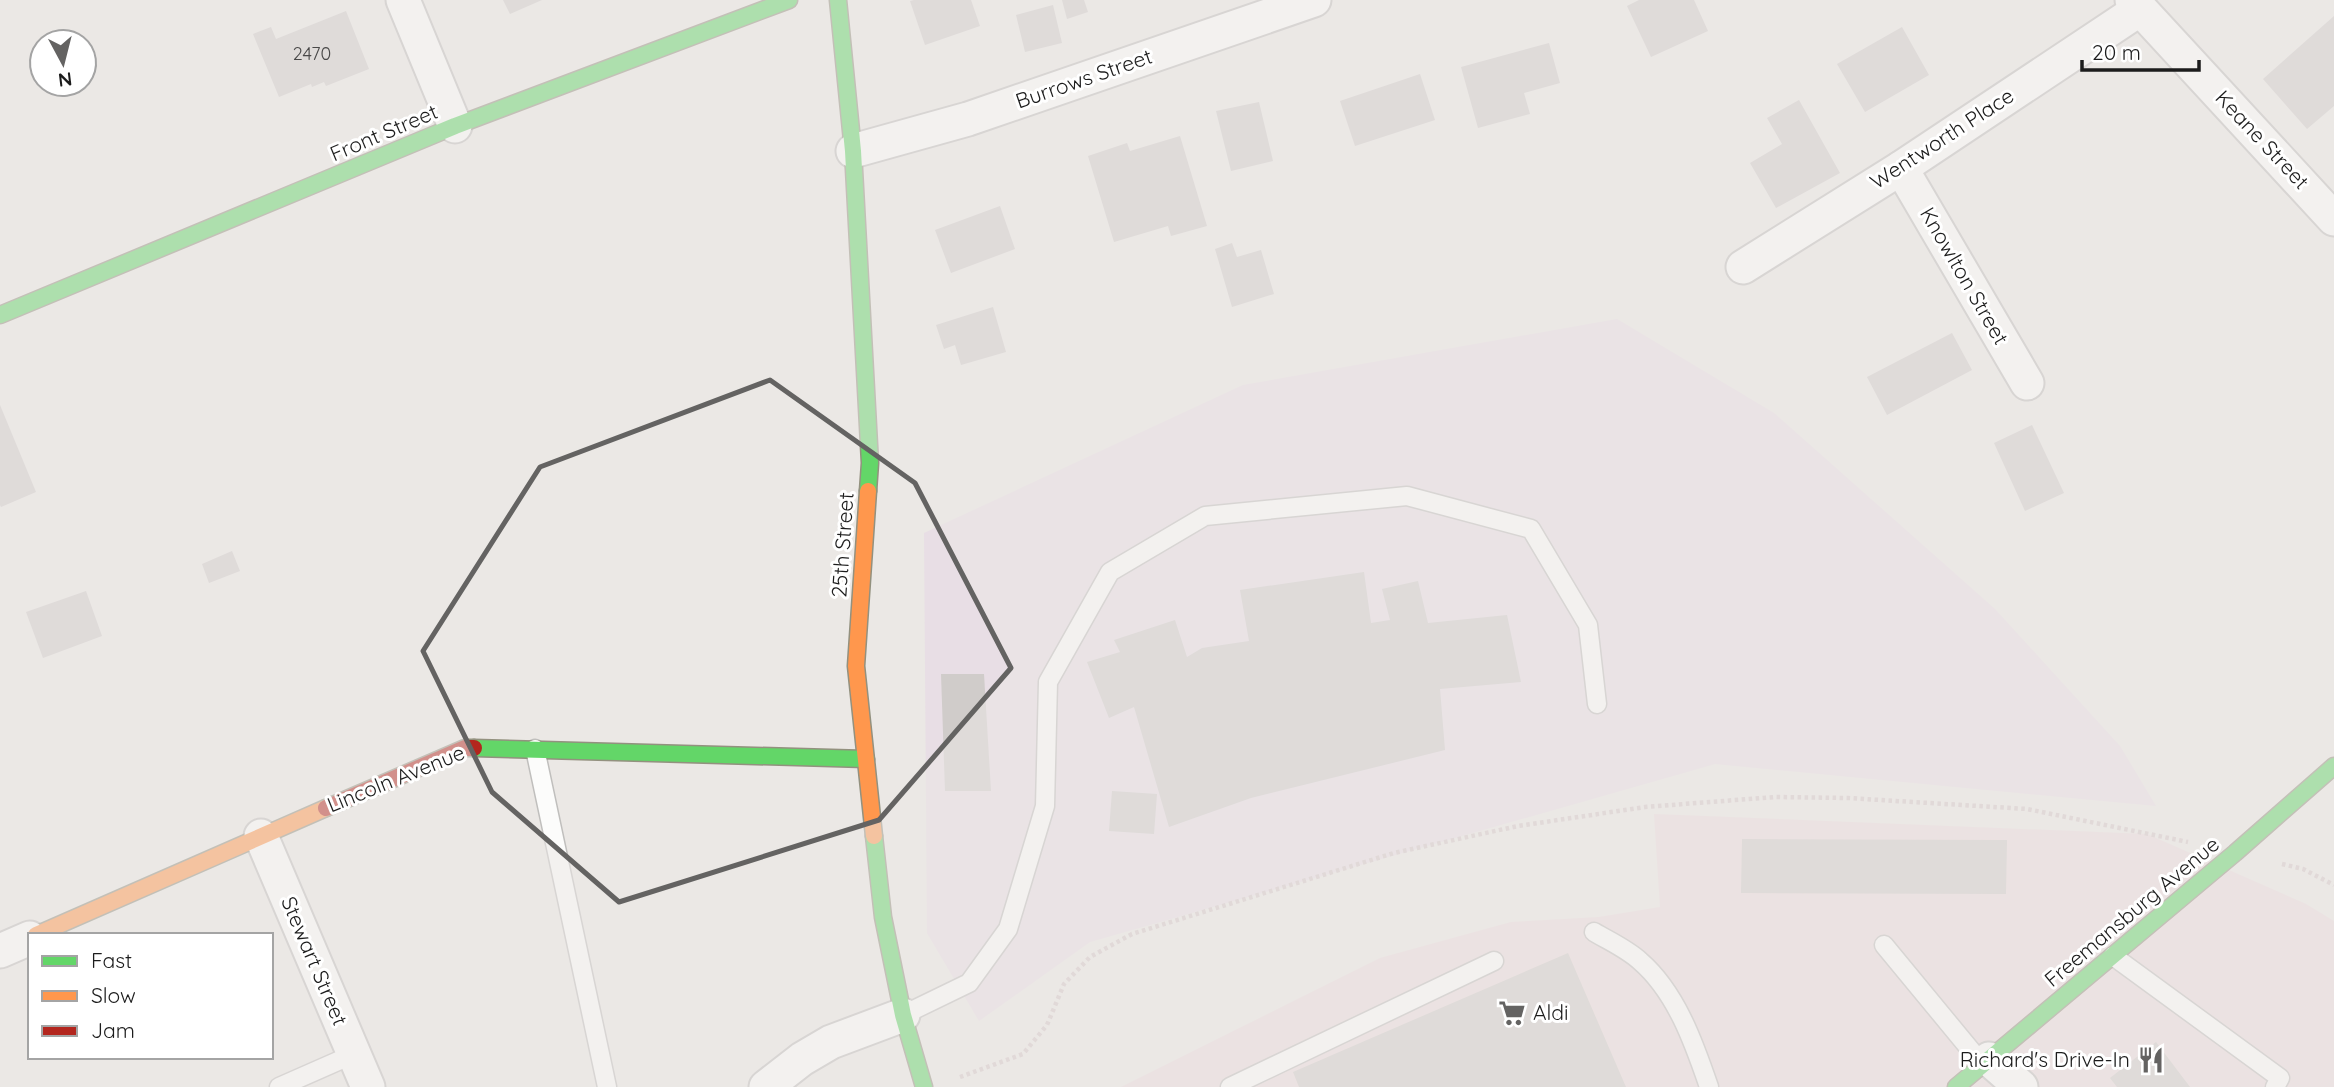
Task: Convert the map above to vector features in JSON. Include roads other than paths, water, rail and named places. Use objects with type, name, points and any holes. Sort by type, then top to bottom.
[{"type":"street","points":[[403,0],[455,126]]},
{"type":"street","name":"Front Street","points":[[0,315],[455,126],[789,0]]},
{"type":"street","name":"25th Street","points":[[838,0],[853,151],[870,463],[856,666],[883,917],[903,1015],[924,1087]]},
{"type":"street","name":"Burrows Street","points":[[853,151],[968,120],[1259,9],[1314,0]]},
{"type":"street","name":"Wentworth Place","points":[[1743,267],[1901,168],[2136,4]]},
{"type":"street","name":"Keane Street","points":[[2136,4],[2334,219]]},
{"type":"street","name":"Knowlton Street","points":[[1901,168],[2026,383]]},
{"type":"street","name":"Lincoln Avenue","points":[[41,933],[465,748],[866,759]]},
{"type":"street","name":"Freemansburg Avenue","points":[[1955,1087],[2113,956],[2334,766]]},
{"type":"street","name":"Stewart Street","points":[[261,836],[368,1087]]},
{"type":"street","points":[[0,951],[28,938]]},
{"type":"street","points":[[766,1087],[802,1059],[831,1042],[903,1015]]},
{"type":"street","points":[[1986,1062],[2021,1087]]},
{"type":"lane","points":[[903,1015],[969,984],[1008,929],[1045,806],[1048,681],[1110,572],[1205,516],[1406,496],[1531,529],[1588,625],[1597,704]]},
{"type":"lane","points":[[535,749],[607,1087]]},
{"type":"lane","points":[[1594,932],[1639,960],[1662,984],[1697,1051],[1709,1087]]},
{"type":"lane","points":[[1884,945],[1986,1062]]},
{"type":"lane","points":[[2113,956],[2280,1078],[2276,1087]]},
{"type":"lane","points":[[1230,1087],[1494,961]]},
{"type":"lane","points":[[279,1087],[354,1054]]},
{"type":"place","name":"Aldi","points":[[1512,1013]]},
{"type":"place","name":"Richard's Drive-In","points":[[2151,1060]]}]
